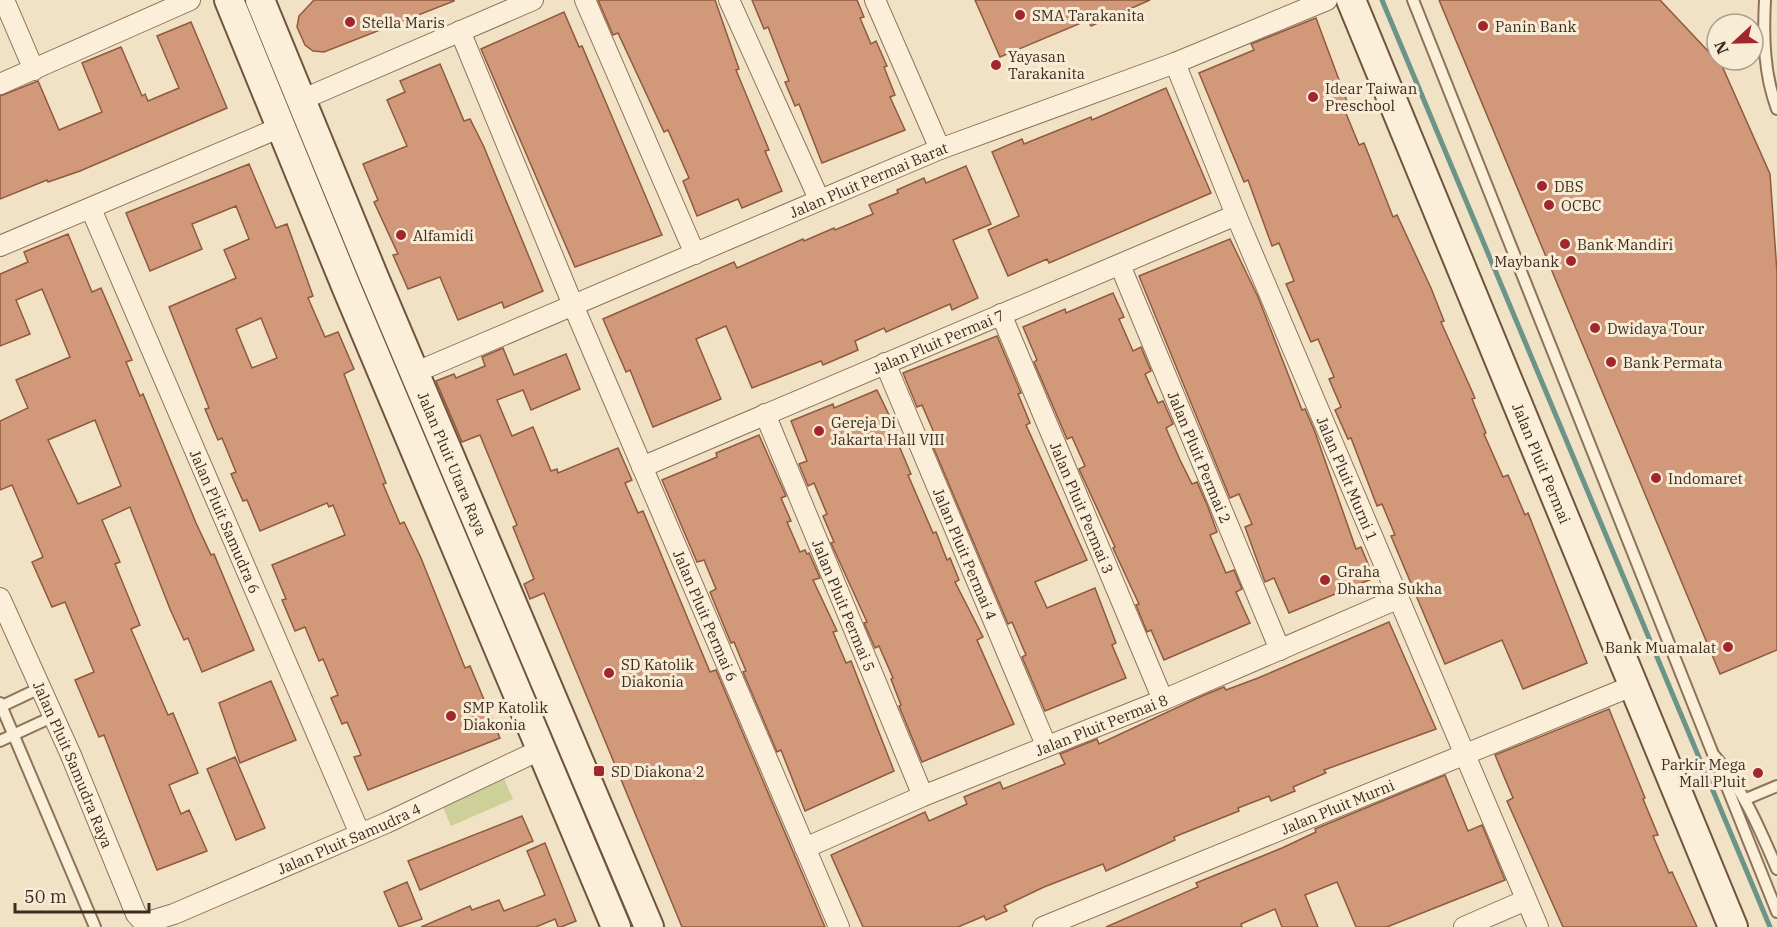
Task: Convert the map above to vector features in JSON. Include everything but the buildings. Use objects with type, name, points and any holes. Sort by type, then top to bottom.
[{"type":"street","points":[[4,0],[34,70]]},
{"type":"street","points":[[0,84],[190,0]]},
{"type":"street","name":"Jalan Pluit Utara Raya","points":[[229,0],[346,286],[616,927]]},
{"type":"street","name":"Jalan Pluit Utara Raya","points":[[260,0],[414,373],[649,927]]},
{"type":"street","points":[[301,100],[533,0]]},
{"type":"street","points":[[585,0],[695,254]]},
{"type":"street","points":[[729,0],[819,199]]},
{"type":"street","points":[[875,0],[940,150]]},
{"type":"street","name":"Jalan Pluit Permai Barat","points":[[414,373],[819,199],[940,150],[1175,63],[1327,0]]},
{"type":"street","name":"Jalan Pluit Permai","points":[[1351,0],[1733,927]]},
{"type":"street","name":"Jalan Pluit Permai 6","points":[[459,31],[573,306],[839,927]]},
{"type":"street","name":"Jalan Pluit Murni 1","points":[[1175,63],[1236,215],[1397,599],[1466,754],[1538,927]]},
{"type":"street","points":[[0,246],[281,127]]},
{"type":"street","name":"Jalan Pluit Samudra 6","points":[[91,209],[360,834]]},
{"type":"street","name":"Jalan Pluit Permai 7","points":[[642,467],[1236,215]]},
{"type":"street","name":"Jalan Pluit Permai 2","points":[[1120,265],[1280,650]]},
{"type":"street","points":[[346,286],[373,275]]},
{"type":"street","name":"Jalan Pluit Permai 3","points":[[1001,314],[1163,700]]},
{"type":"street","name":"Jalan Pluit Permai 4","points":[[885,363],[1046,745]]},
{"type":"street","name":"Jalan Pluit Permai 5","points":[[765,414],[923,796]]},
{"type":"street","name":"Jalan Pluit Samudra Raya","points":[[0,598],[70,753],[136,914],[144,922],[152,922]]},
{"type":"street","name":"Jalan Pluit Permai 8","points":[[805,848],[1046,745],[1163,700],[1397,599]]},
{"type":"street","name":"Jalan Pluit Murni","points":[[1043,927],[1632,686]]},
{"type":"street","name":"Jalan Pluit Samudra 4","points":[[152,922],[360,834],[542,749]]},
{"type":"street","points":[[1464,927],[1526,900]]},
{"type":"lane","points":[[1361,0],[1720,864]]},
{"type":"lane","points":[[1413,0],[1777,912]]},
{"type":"lane","points":[[1765,0],[1763,27],[1768,85],[1777,109]]},
{"type":"lane","points":[[40,688],[1,705],[95,927]]},
{"type":"lane","points":[[0,741],[52,717]]},
{"type":"lane","points":[[1713,754],[1733,777],[1746,799],[1777,869]]},
{"type":"lane","points":[[1746,799],[1777,786]]},
{"type":"green space","points":[[501,772],[513,799],[451,826],[439,798]]},
{"type":"waterway","points":[[1382,0],[1770,927]]},
{"type":"place","name":"SMA Tarakanita","points":[[1020,15]]},
{"type":"place","name":"Stella Maris","points":[[350,22]]},
{"type":"place","name":"Panin Bank","points":[[1483,26]]},
{"type":"place","name":"Yayasan Tarakanita","points":[[996,65]]},
{"type":"place","name":"Idear Taiwan Preschool","points":[[1313,97]]},
{"type":"place","name":"DBS","points":[[1542,186]]},
{"type":"place","name":"OCBC","points":[[1549,205]]},
{"type":"place","name":"Alfamidi","points":[[401,235]]},
{"type":"place","name":"Bank Mandiri","points":[[1565,244]]},
{"type":"place","name":"Maybank","points":[[1571,261]]},
{"type":"place","name":"Dwidaya Tour","points":[[1595,328]]},
{"type":"place","name":"Bank Permata","points":[[1611,362]]},
{"type":"place","name":"Gereja Di Jakarta Hall VIII","points":[[819,431]]},
{"type":"place","name":"Indomaret","points":[[1656,478]]},
{"type":"place","name":"Graha Dharma Sukha","points":[[1325,580]]},
{"type":"place","name":"Bank Muamalat","points":[[1728,647]]},
{"type":"place","name":"SD Katolik Diakonia","points":[[609,673]]},
{"type":"place","name":"SMP Katolik Diakonia","points":[[451,716]]},
{"type":"place","name":"SD Diakona 2","points":[[599,771]]},
{"type":"place","name":"Parkir Mega Mall Pluit","points":[[1758,773]]}]
